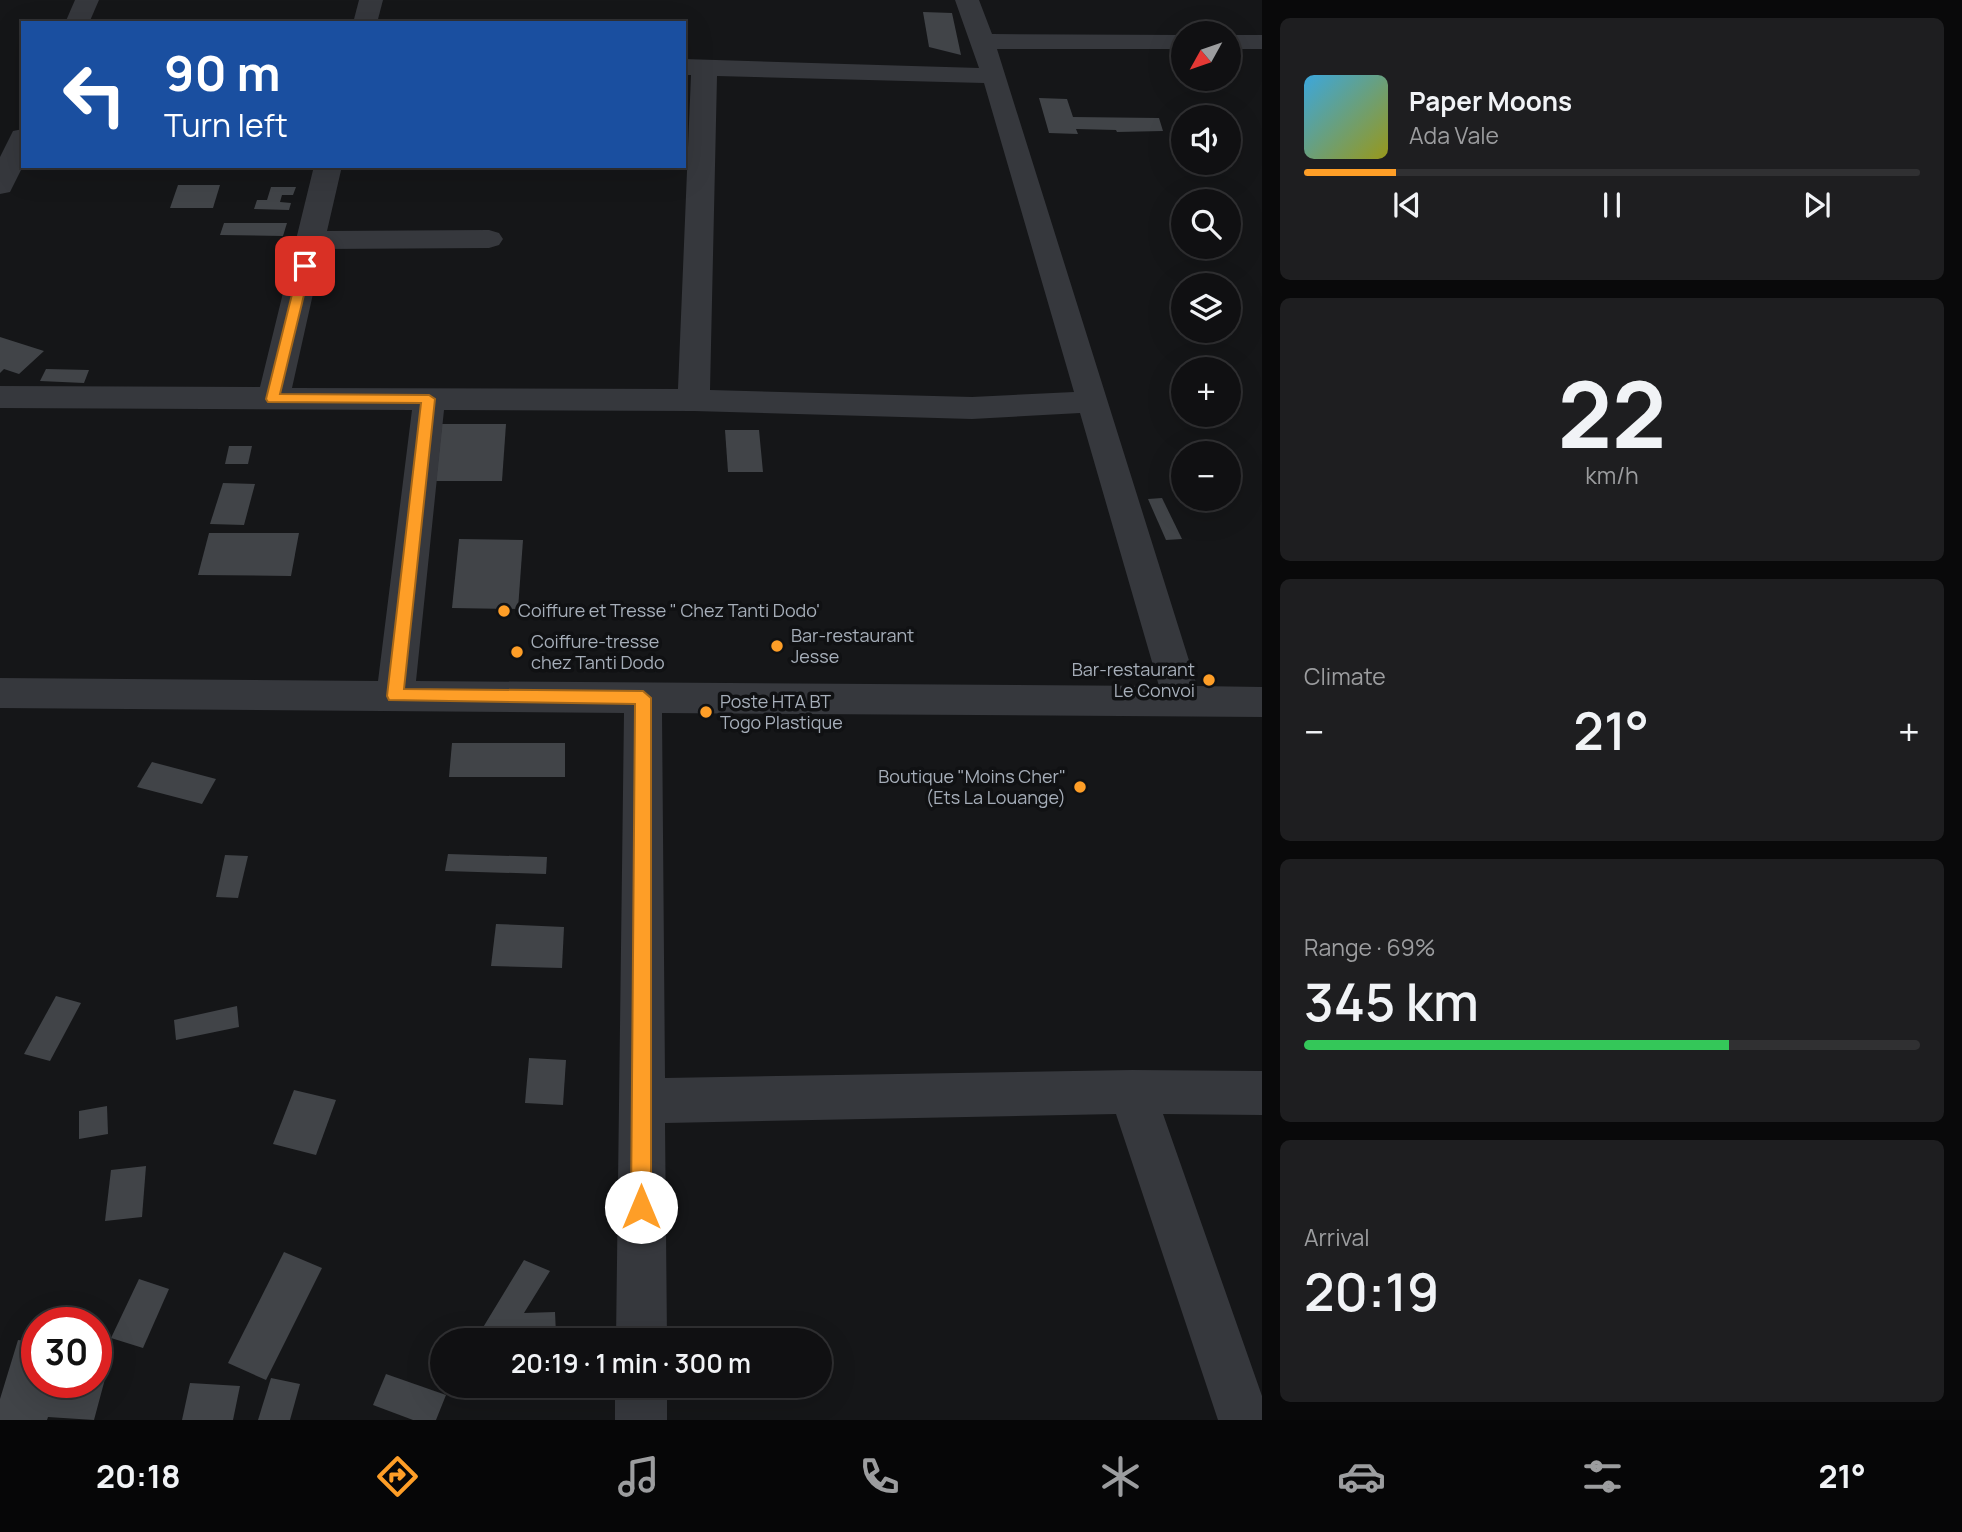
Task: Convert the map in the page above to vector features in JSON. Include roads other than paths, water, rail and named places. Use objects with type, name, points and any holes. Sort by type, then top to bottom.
[{"type":"street","points":[[77,21],[87,0]]},
{"type":"street","points":[[366,21],[371,0]]},
{"type":"street","points":[[967,0],[995,76],[1183,702]]},
{"type":"street","points":[[984,41],[1171,41]]},
{"type":"street","points":[[1241,42],[1262,42]]},
{"type":"street","points":[[694,400],[694,67],[995,76]]},
{"type":"street","points":[[0,186],[21,141]]},
{"type":"street","points":[[273,399],[328,168]]},
{"type":"street","points":[[312,240],[489,239]]},
{"type":"street","points":[[0,397],[694,400],[972,408],[1091,402]]},
{"type":"street","points":[[395,696],[429,399]]},
{"type":"street","points":[[0,693],[1262,702]]},
{"type":"street","points":[[641,1328],[643,698]]},
{"type":"street","points":[[641,1101],[1132,1092],[1262,1093]]},
{"type":"street","points":[[1132,1092],[1244,1420]]},
{"type":"street","points":[[641,1398],[641,1420]]},
{"type":"place","name":"Coiffure et Tresse \" Chez Tanti Dodo'","points":[[504,611]]},
{"type":"place","name":"Bar-restaurant Jesse","points":[[777,646]]},
{"type":"place","name":"Coiffure-tresse chez Tanti Dodo","points":[[517,652]]},
{"type":"place","name":"Bar-restaurant Le Convoi","points":[[1209,680]]},
{"type":"place","name":"Poste HTA BT Togo Plastique","points":[[706,712]]},
{"type":"place","name":"Boutique \"Moins Cher\" (Ets La Louange)","points":[[1080,787]]}]
